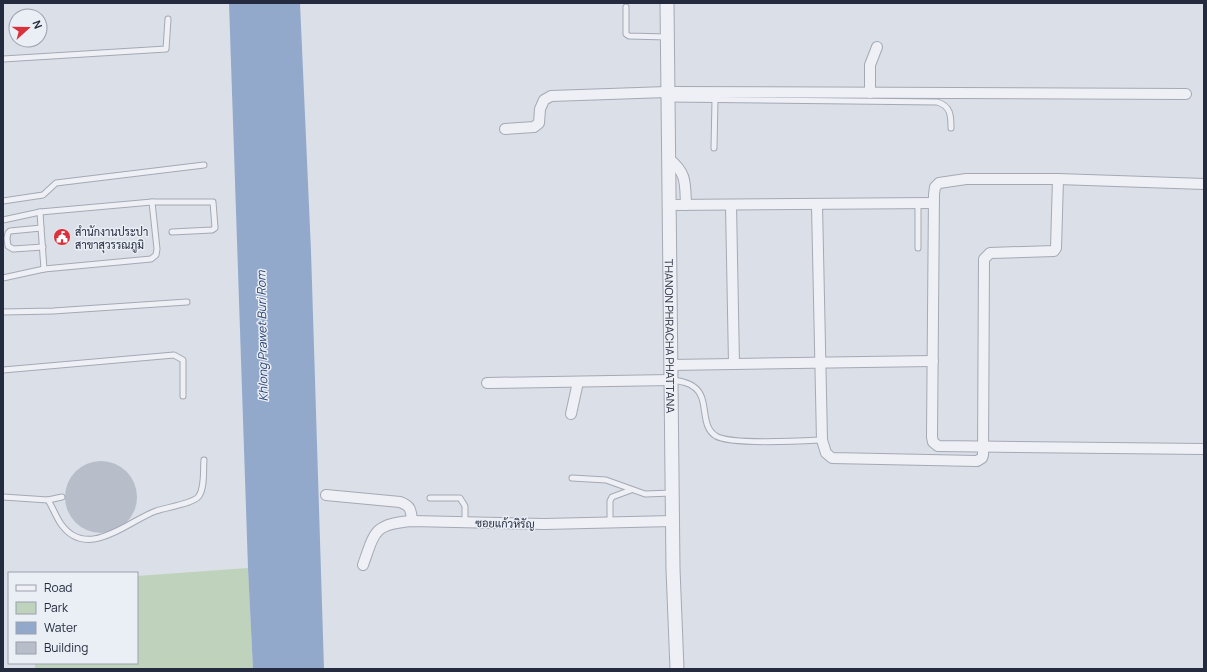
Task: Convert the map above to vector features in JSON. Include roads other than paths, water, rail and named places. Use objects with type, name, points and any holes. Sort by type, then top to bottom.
[{"type":"street","name":"THANON PHRACHA PHATTANA","points":[[667,3],[672,521],[677,669]]},
{"type":"street","points":[[870,94],[870,65],[876,47]]},
{"type":"street","points":[[505,129],[534,127],[539,123],[540,108],[544,100],[551,96],[1186,94]]},
{"type":"street","points":[[669,158],[681,170],[685,178],[686,205]]},
{"type":"street","points":[[1204,184],[1058,179],[946,181],[939,183],[935,187],[934,203],[933,360],[931,402],[933,442],[938,446],[1204,449]]},
{"type":"street","points":[[817,205],[822,440],[826,454],[832,458],[977,461],[982,458],[983,447],[984,259],[990,253],[1054,251],[1056,248],[1058,179]]},
{"type":"street","points":[[669,206],[934,203]]},
{"type":"street","points":[[731,205],[734,364]]},
{"type":"street","points":[[671,365],[933,360]]},
{"type":"street","points":[[487,383],[671,380]]},
{"type":"street","points":[[571,414],[578,382]]},
{"type":"street","points":[[326,495],[400,502],[408,505],[411,509],[412,521]]},
{"type":"street","name":"ซอยแก้วหิรัญ","points":[[363,565],[372,540],[382,527],[393,523],[412,521],[610,523],[672,521]]},
{"type":"lane","points":[[626,7],[626,34],[629,36],[668,37]]},
{"type":"lane","points":[[3,59],[164,50],[167,47],[168,19]]},
{"type":"lane","points":[[668,96],[715,100],[937,102],[946,106],[949,111],[951,128]]},
{"type":"lane","points":[[714,148],[715,100]]},
{"type":"lane","points":[[3,200],[43,195],[56,183],[204,164]]},
{"type":"lane","points":[[3,278],[44,269],[151,259],[156,256],[157,249],[152,202]]},
{"type":"lane","points":[[3,220],[40,212],[152,202],[213,202],[215,228],[212,230],[172,232]]},
{"type":"lane","points":[[918,203],[918,248]]},
{"type":"lane","points":[[40,212],[44,269]]},
{"type":"lane","points":[[41,228],[10,232],[8,233],[7,238],[8,246],[13,249],[43,247]]},
{"type":"lane","points":[[3,312],[53,311],[187,302]]},
{"type":"lane","points":[[3,370],[174,355],[183,360],[183,396]]},
{"type":"lane","points":[[671,380],[690,384],[696,388],[702,400],[708,427],[715,436],[727,440],[785,442],[822,440]]},
{"type":"lane","points":[[48,500],[62,525],[77,538],[87,540],[104,537],[122,530],[149,514],[192,501],[198,497],[202,491],[204,460]]},
{"type":"lane","points":[[572,478],[606,480],[645,494],[672,493]]},
{"type":"lane","points":[[610,523],[610,501],[612,497],[631,490]]},
{"type":"lane","points":[[3,497],[48,500],[62,497]]},
{"type":"lane","points":[[430,498],[460,498],[465,506],[465,522]]},
{"type":"water","name":"Khlong Prawet Buri Rom","points":[[229,3],[300,3],[311,251],[324,669],[253,669],[248,568]]},
{"type":"place","name":"สำนักงานประปา สาขาสุวรรณภูมิ","points":[[62,237]]}]
